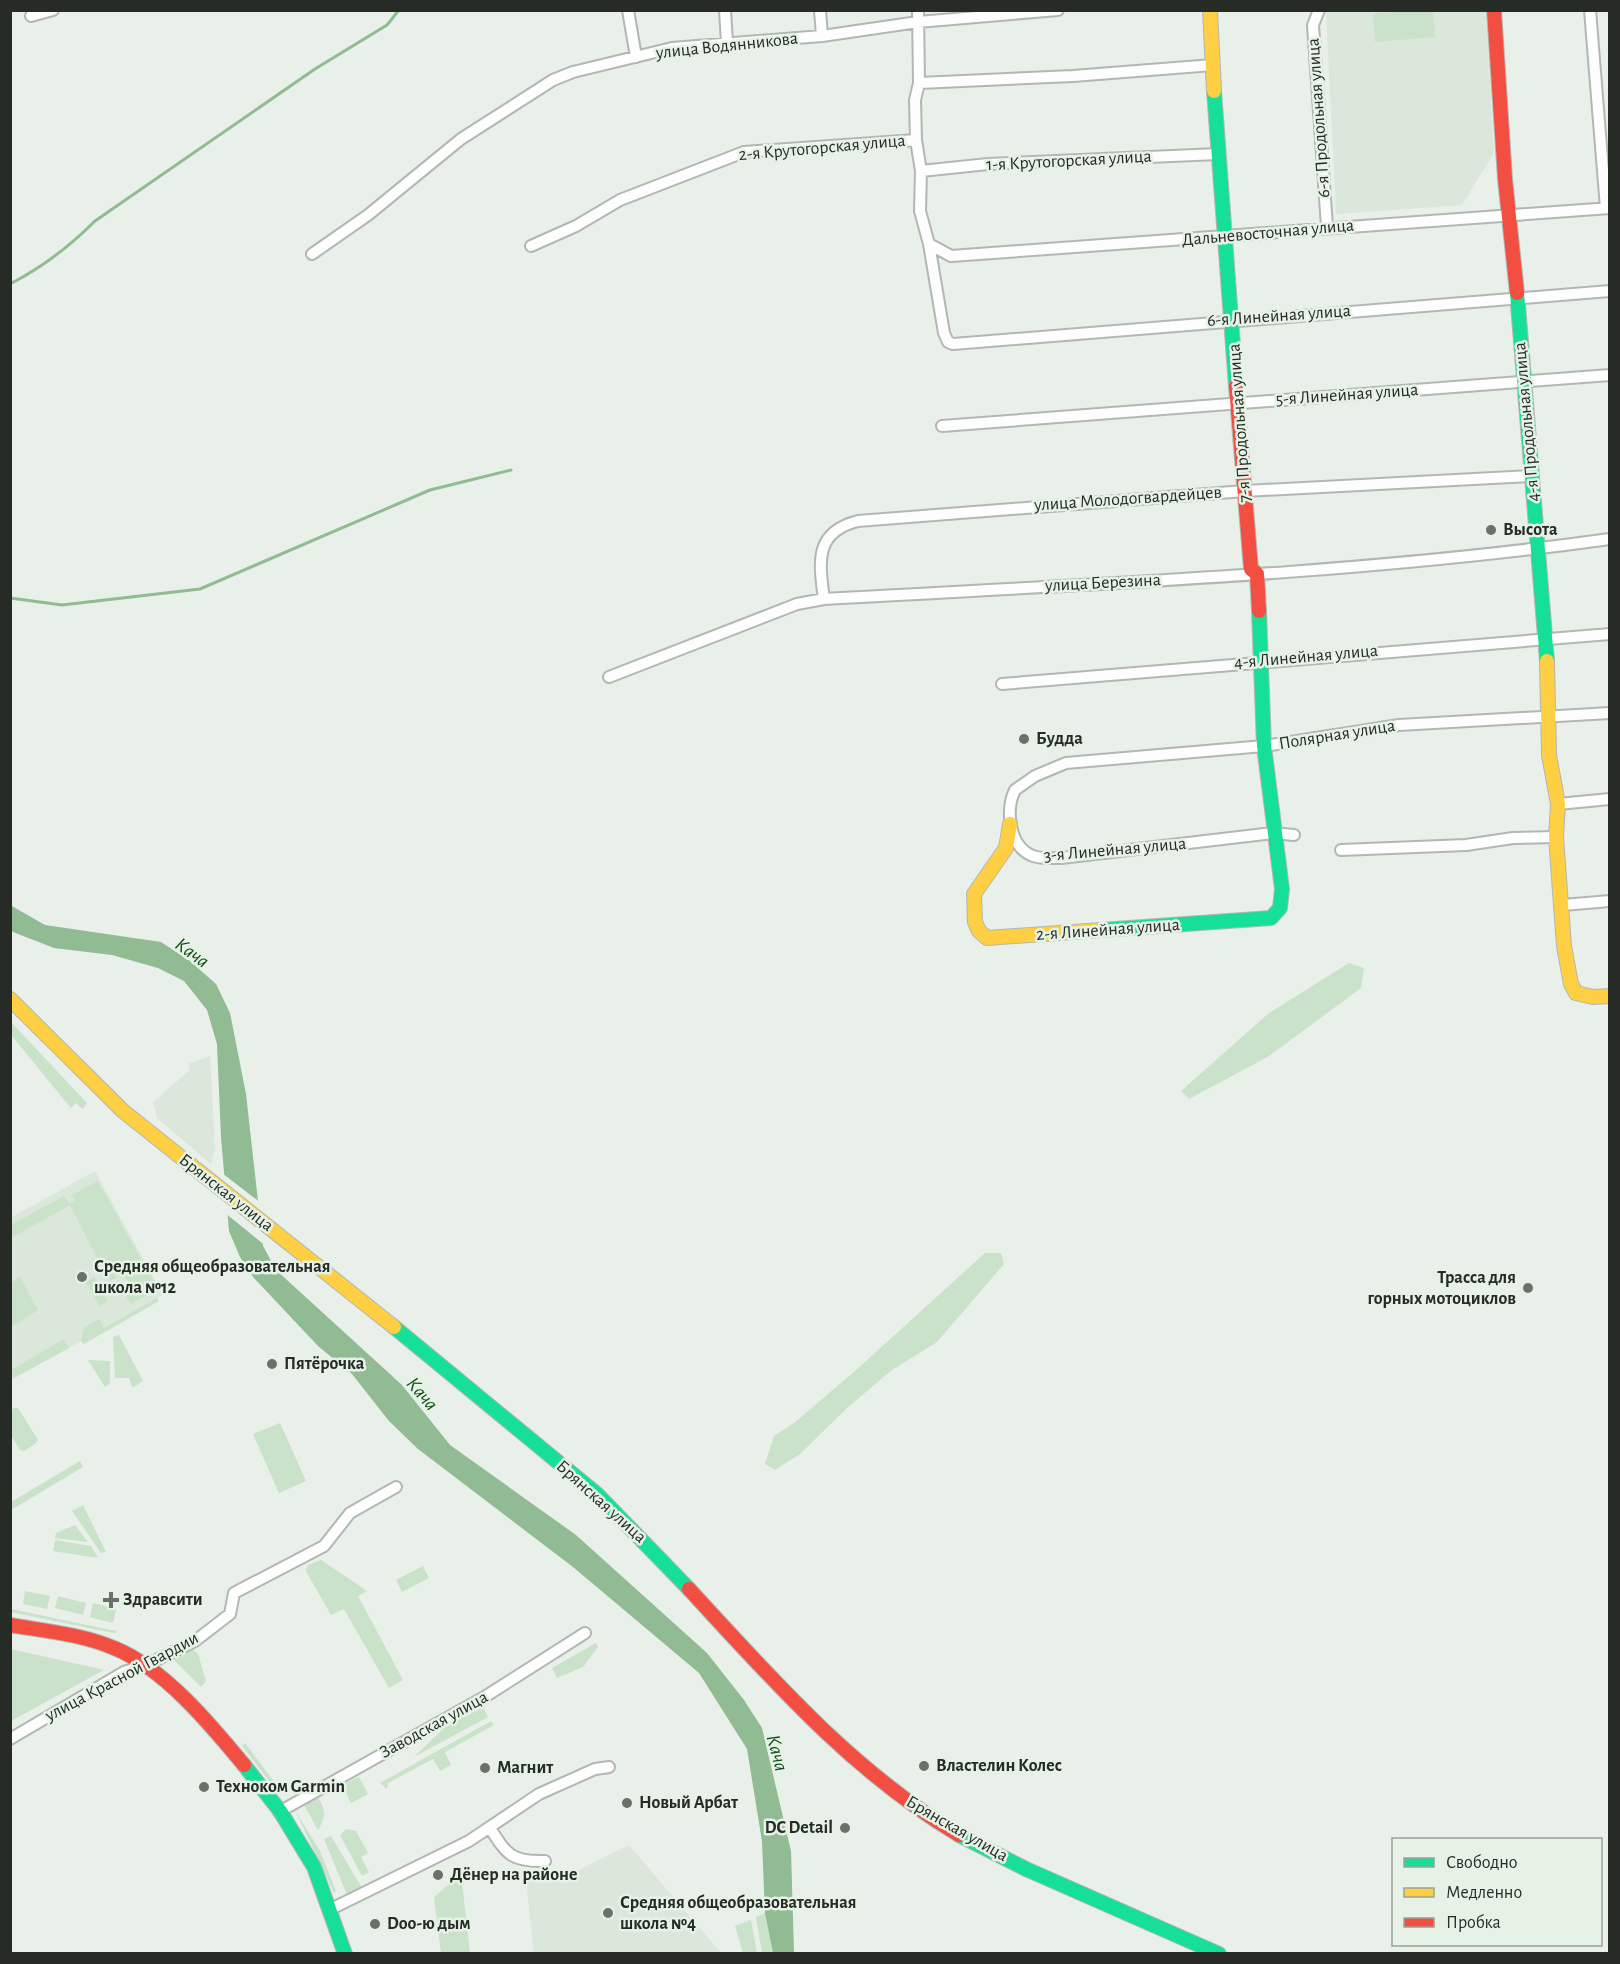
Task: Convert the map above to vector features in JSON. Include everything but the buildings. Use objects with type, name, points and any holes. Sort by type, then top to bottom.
[{"type":"main road","name":"7-я Продольная улица","points":[[1210,10],[1218,154],[1251,569],[1257,574],[1264,746],[1273,833]]},
{"type":"main road","name":"4-я Продольная улица","points":[[1494,10],[1505,179],[1511,215],[1546,638],[1549,755],[1558,804],[1556,837],[1563,904],[1564,946],[1571,984],[1576,993],[1593,997],[1610,996]]},
{"type":"main road","name":"2-я Линейная улица","points":[[1010,824],[1004,852],[972,893],[975,923],[979,932],[987,938],[1271,918],[1280,908],[1283,896],[1273,833]]},
{"type":"main road","name":"Брянская улица","points":[[10,999],[115,1104],[473,1390],[598,1495],[642,1538],[776,1683],[833,1740],[882,1783],[915,1808],[958,1834],[1026,1869],[1220,1953]]},
{"type":"main road","points":[[10,1625],[98,1642],[146,1665],[217,1735],[279,1812],[313,1866],[345,1953]]},
{"type":"street","points":[[31,16],[53,10]]},
{"type":"street","points":[[628,10],[636,57]]},
{"type":"street","points":[[725,10],[727,43]]},
{"type":"street","points":[[820,10],[822,36]]},
{"type":"street","points":[[918,10],[919,83],[915,100],[916,140],[921,171],[920,211],[929,244]]},
{"type":"street","name":"улица Водянникова","points":[[312,254],[368,215],[461,139],[553,80],[573,72],[672,48],[822,36],[918,22],[1058,10]]},
{"type":"street","name":"6-я Продольная улица","points":[[1319,10],[1312,25],[1327,226]]},
{"type":"street","points":[[1590,10],[1608,208]]},
{"type":"street","points":[[919,83],[1073,76],[1213,65]]},
{"type":"street","name":"2-я Крутогорская улица","points":[[531,246],[576,226],[620,200],[744,152],[916,140]]},
{"type":"street","name":"1-я Крутогорская улица","points":[[921,171],[988,164],[1218,154]]},
{"type":"street","name":"Дальневосточная улица","points":[[929,244],[951,256],[1225,237],[1327,226],[1608,208]]},
{"type":"street","name":"6-я Линейная улица","points":[[929,244],[942,326],[948,342],[961,344],[1610,291]]},
{"type":"street","name":"5-я Линейная улица","points":[[942,426],[1610,375]]},
{"type":"street","name":"улица Молодогвардейцев","points":[[825,599],[820,562],[824,546],[832,534],[851,523],[1015,507],[1245,491],[1532,476]]},
{"type":"street","name":"улица Березина","points":[[609,677],[797,604],[825,599],[1257,574],[1479,557],[1610,539]]},
{"type":"street","name":"4-я Линейная улица","points":[[1002,684],[1259,661],[1610,634]]},
{"type":"street","name":"Полярная улица","points":[[1010,824],[1015,790],[1035,776],[1065,763],[1264,746],[1399,725],[1610,713]]},
{"type":"street","points":[[1558,804],[1610,799]]},
{"type":"street","name":"3-я Линейная улица","points":[[1010,824],[1021,848],[1034,857],[1041,858],[1061,858],[1273,833],[1294,835]]},
{"type":"street","points":[[1341,850],[1466,845],[1513,838],[1556,837]]},
{"type":"street","points":[[1563,904],[1610,901]]},
{"type":"street","name":"улица Красной Гвардии","points":[[10,1739],[124,1672],[146,1665],[195,1641],[230,1614],[234,1593],[324,1546],[350,1513],[396,1487]]},
{"type":"street","name":"Заводская улица","points":[[279,1812],[486,1696],[585,1633]]},
{"type":"street","points":[[329,1910],[469,1841],[539,1794],[595,1769],[609,1767]]},
{"type":"street","points":[[490,1828],[506,1853],[523,1862],[545,1861]]},
{"type":"shaded area","points":[[1348,10],[1486,11],[1494,153],[1462,205],[1336,214],[1326,12]]},
{"type":"shaded area","points":[[1412,10],[1433,11],[1435,37],[1375,42],[1373,14]]},
{"type":"shaded area","name":"Кача","points":[[10,905],[45,925],[161,942],[190,961],[216,984],[230,1013],[246,1094],[263,1246],[276,1270],[402,1385],[450,1445],[576,1535],[707,1653],[744,1700],[762,1728],[791,1851],[794,1953],[773,1953],[765,1913],[762,1841],[747,1749],[699,1673],[573,1567],[418,1449],[389,1421],[352,1374],[318,1346],[253,1277],[240,1257],[229,1231],[221,1137],[217,1044],[207,1010],[184,981],[158,968],[112,955],[54,948],[13,932]]},
{"type":"shaded area","points":[[1349,963],[1364,968],[1361,988],[1269,1056],[1189,1099],[1181,1091],[1269,1013]]},
{"type":"shaded area","points":[[10,1021],[87,1103],[83,1109],[76,1103],[71,1108],[11,1035]]},
{"type":"shaded area","points":[[210,1056],[215,1148],[211,1164],[157,1118],[153,1102],[190,1070],[188,1064]]},
{"type":"shaded area","name":"Средняя общеобразовательная школа №12","points":[[95,1171],[163,1295],[11,1380],[10,1218]]},
{"type":"shaded area","points":[[98,1181],[142,1261],[116,1275],[94,1234],[116,1278],[109,1281],[70,1205],[11,1238],[11,1225],[64,1196],[70,1204],[75,1200],[72,1195]]},
{"type":"shaded area","points":[[985,1253],[1001,1253],[1004,1264],[937,1342],[892,1370],[848,1407],[800,1454],[775,1470],[765,1464],[774,1436],[794,1423],[855,1371]]},
{"type":"shaded area","points":[[144,1263],[158,1289],[131,1304],[125,1294],[132,1290],[124,1274]]},
{"type":"shaded area","points":[[20,1277],[38,1310],[11,1327],[11,1283]]},
{"type":"shaded area","points":[[94,1277],[108,1301],[100,1306],[86,1282]]},
{"type":"shaded area","points":[[157,1298],[159,1301],[84,1344],[81,1341],[84,1328],[99,1319],[104,1328]]},
{"type":"shaded area","points":[[119,1335],[143,1381],[132,1388],[129,1378],[115,1378],[113,1337]]},
{"type":"shaded area","points":[[64,1339],[69,1348],[14,1378],[11,1370]]},
{"type":"shaded area","points":[[88,1360],[110,1361],[110,1383],[105,1387]]},
{"type":"shaded area","points":[[18,1408],[38,1440],[24,1451],[20,1450],[11,1435],[11,1410]]},
{"type":"shaded area","points":[[280,1423],[306,1481],[279,1493],[253,1434]]},
{"type":"shaded area","points":[[80,1461],[83,1467],[11,1510],[11,1502]]},
{"type":"shaded area","points":[[83,1505],[106,1552],[101,1553],[72,1511]]},
{"type":"shaded area","points":[[75,1525],[88,1542],[55,1538],[56,1533]]},
{"type":"shaded area","points":[[55,1540],[91,1546],[98,1558],[53,1551]]},
{"type":"shaded area","points":[[321,1560],[367,1591],[358,1596],[403,1680],[389,1688],[344,1609],[331,1615],[306,1571],[308,1565]]},
{"type":"shaded area","points":[[423,1566],[429,1578],[402,1592],[396,1580]]},
{"type":"shaded area","points":[[25,1591],[50,1596],[47,1609],[23,1604]]},
{"type":"shaded area","points":[[58,1596],[86,1603],[83,1615],[55,1608]]},
{"type":"shaded area","points":[[93,1603],[116,1609],[113,1623],[90,1617]]},
{"type":"shaded area","points":[[11,1609],[116,1631],[115,1633],[103,1631],[11,1612]]},
{"type":"shaded area","points":[[596,1643],[598,1647],[583,1667],[557,1678],[552,1668]]},
{"type":"shaded area","points":[[192,1648],[198,1654],[206,1681],[201,1687],[173,1659]]},
{"type":"shaded area","points":[[11,1649],[104,1670],[11,1721]]},
{"type":"shaded area","points":[[483,1707],[488,1717],[414,1757],[444,1728]]},
{"type":"shaded area","points":[[491,1721],[494,1725],[445,1752],[451,1765],[440,1771],[433,1759],[388,1783],[387,1789],[380,1783]]},
{"type":"shaded area","points":[[245,1743],[282,1792],[280,1795],[242,1746]]},
{"type":"shaded area","points":[[359,1777],[368,1794],[351,1803],[342,1785]]},
{"type":"shaded area","points":[[318,1796],[324,1813],[318,1830],[304,1805]]},
{"type":"shaded area","points":[[296,1812],[320,1851],[336,1891],[334,1893]]},
{"type":"shaded area","points":[[346,1829],[356,1831],[368,1853],[361,1857],[369,1872],[362,1876],[340,1835]]},
{"type":"shaded area","points":[[331,1836],[362,1888],[348,1897],[324,1839]]},
{"type":"shaded area","name":"Средняя общеобразовательная школа №4","points":[[629,1845],[721,1953],[534,1953],[526,1880],[573,1873]]},
{"type":"shaded area","points":[[461,1874],[470,1953],[441,1953],[434,1897]]},
{"type":"shaded area","points":[[765,1913],[773,1953],[762,1953],[756,1917]]},
{"type":"shaded area","points":[[751,1920],[757,1953],[743,1953],[735,1926]]},
{"type":"pier","points":[[222,1173],[261,1203],[267,1247],[225,1213]]},
{"type":"waterway","points":[[10,284],[45,263],[95,221],[315,69],[387,25],[399,10]]},
{"type":"waterway","points":[[10,598],[62,605],[200,589],[430,490],[511,470]]},
{"type":"traffic: fast","points":[[1214,91],[1236,386]]},
{"type":"traffic: fast","points":[[1517,293],[1547,661]]},
{"type":"traffic: fast","points":[[1101,930],[1271,918],[1280,908],[1282,889],[1264,746],[1259,611]]},
{"type":"traffic: fast","points":[[394,1327],[598,1495],[689,1589]]},
{"type":"traffic: fast","points":[[244,1765],[280,1811],[314,1867],[345,1954]]},
{"type":"traffic: fast","points":[[959,1835],[1026,1869],[1219,1954]]},
{"type":"traffic: slow","points":[[1210,10],[1214,91]]},
{"type":"traffic: slow","points":[[1547,661],[1549,755],[1558,804],[1556,837],[1564,946],[1571,984],[1576,993],[1593,997],[1610,996]]},
{"type":"traffic: slow","points":[[1010,824],[1006,848],[974,894],[975,922],[979,931],[987,938],[1101,930]]},
{"type":"traffic: slow","points":[[10,999],[123,1111],[394,1327]]},
{"type":"traffic: jam","points":[[1494,10],[1505,179],[1517,293]]},
{"type":"traffic: jam","points":[[1236,386],[1251,569],[1257,574],[1259,611]]},
{"type":"traffic: jam","points":[[689,1589],[783,1690],[848,1753],[920,1810],[959,1835]]},
{"type":"traffic: jam","points":[[10,1625],[89,1639],[133,1657],[151,1669],[185,1699],[244,1765]]},
{"type":"place","name":"Высота","points":[[1491,530]]},
{"type":"place","name":"Будда","points":[[1024,739]]},
{"type":"place","name":"Средняя общеобразовательная школа №12","points":[[82,1277]]},
{"type":"place","name":"Трасса для горных мотоциклов","points":[[1528,1288]]},
{"type":"place","name":"Пятёрочка","points":[[272,1364]]},
{"type":"place","name":"Здравсити","points":[[111,1600]]},
{"type":"place","name":"Властелин Колес","points":[[924,1766]]},
{"type":"place","name":"Магнит","points":[[485,1768]]},
{"type":"place","name":"Техноком Garmin","points":[[204,1787]]},
{"type":"place","name":"Новый Арбат","points":[[627,1803]]},
{"type":"place","name":"DC Detail","points":[[845,1828]]},
{"type":"place","name":"Дёнер на районе","points":[[438,1875]]},
{"type":"place","name":"Средняя общеобразовательная школа №4","points":[[608,1913]]},
{"type":"place","name":"Doo-ю дым","points":[[375,1924]]}]
